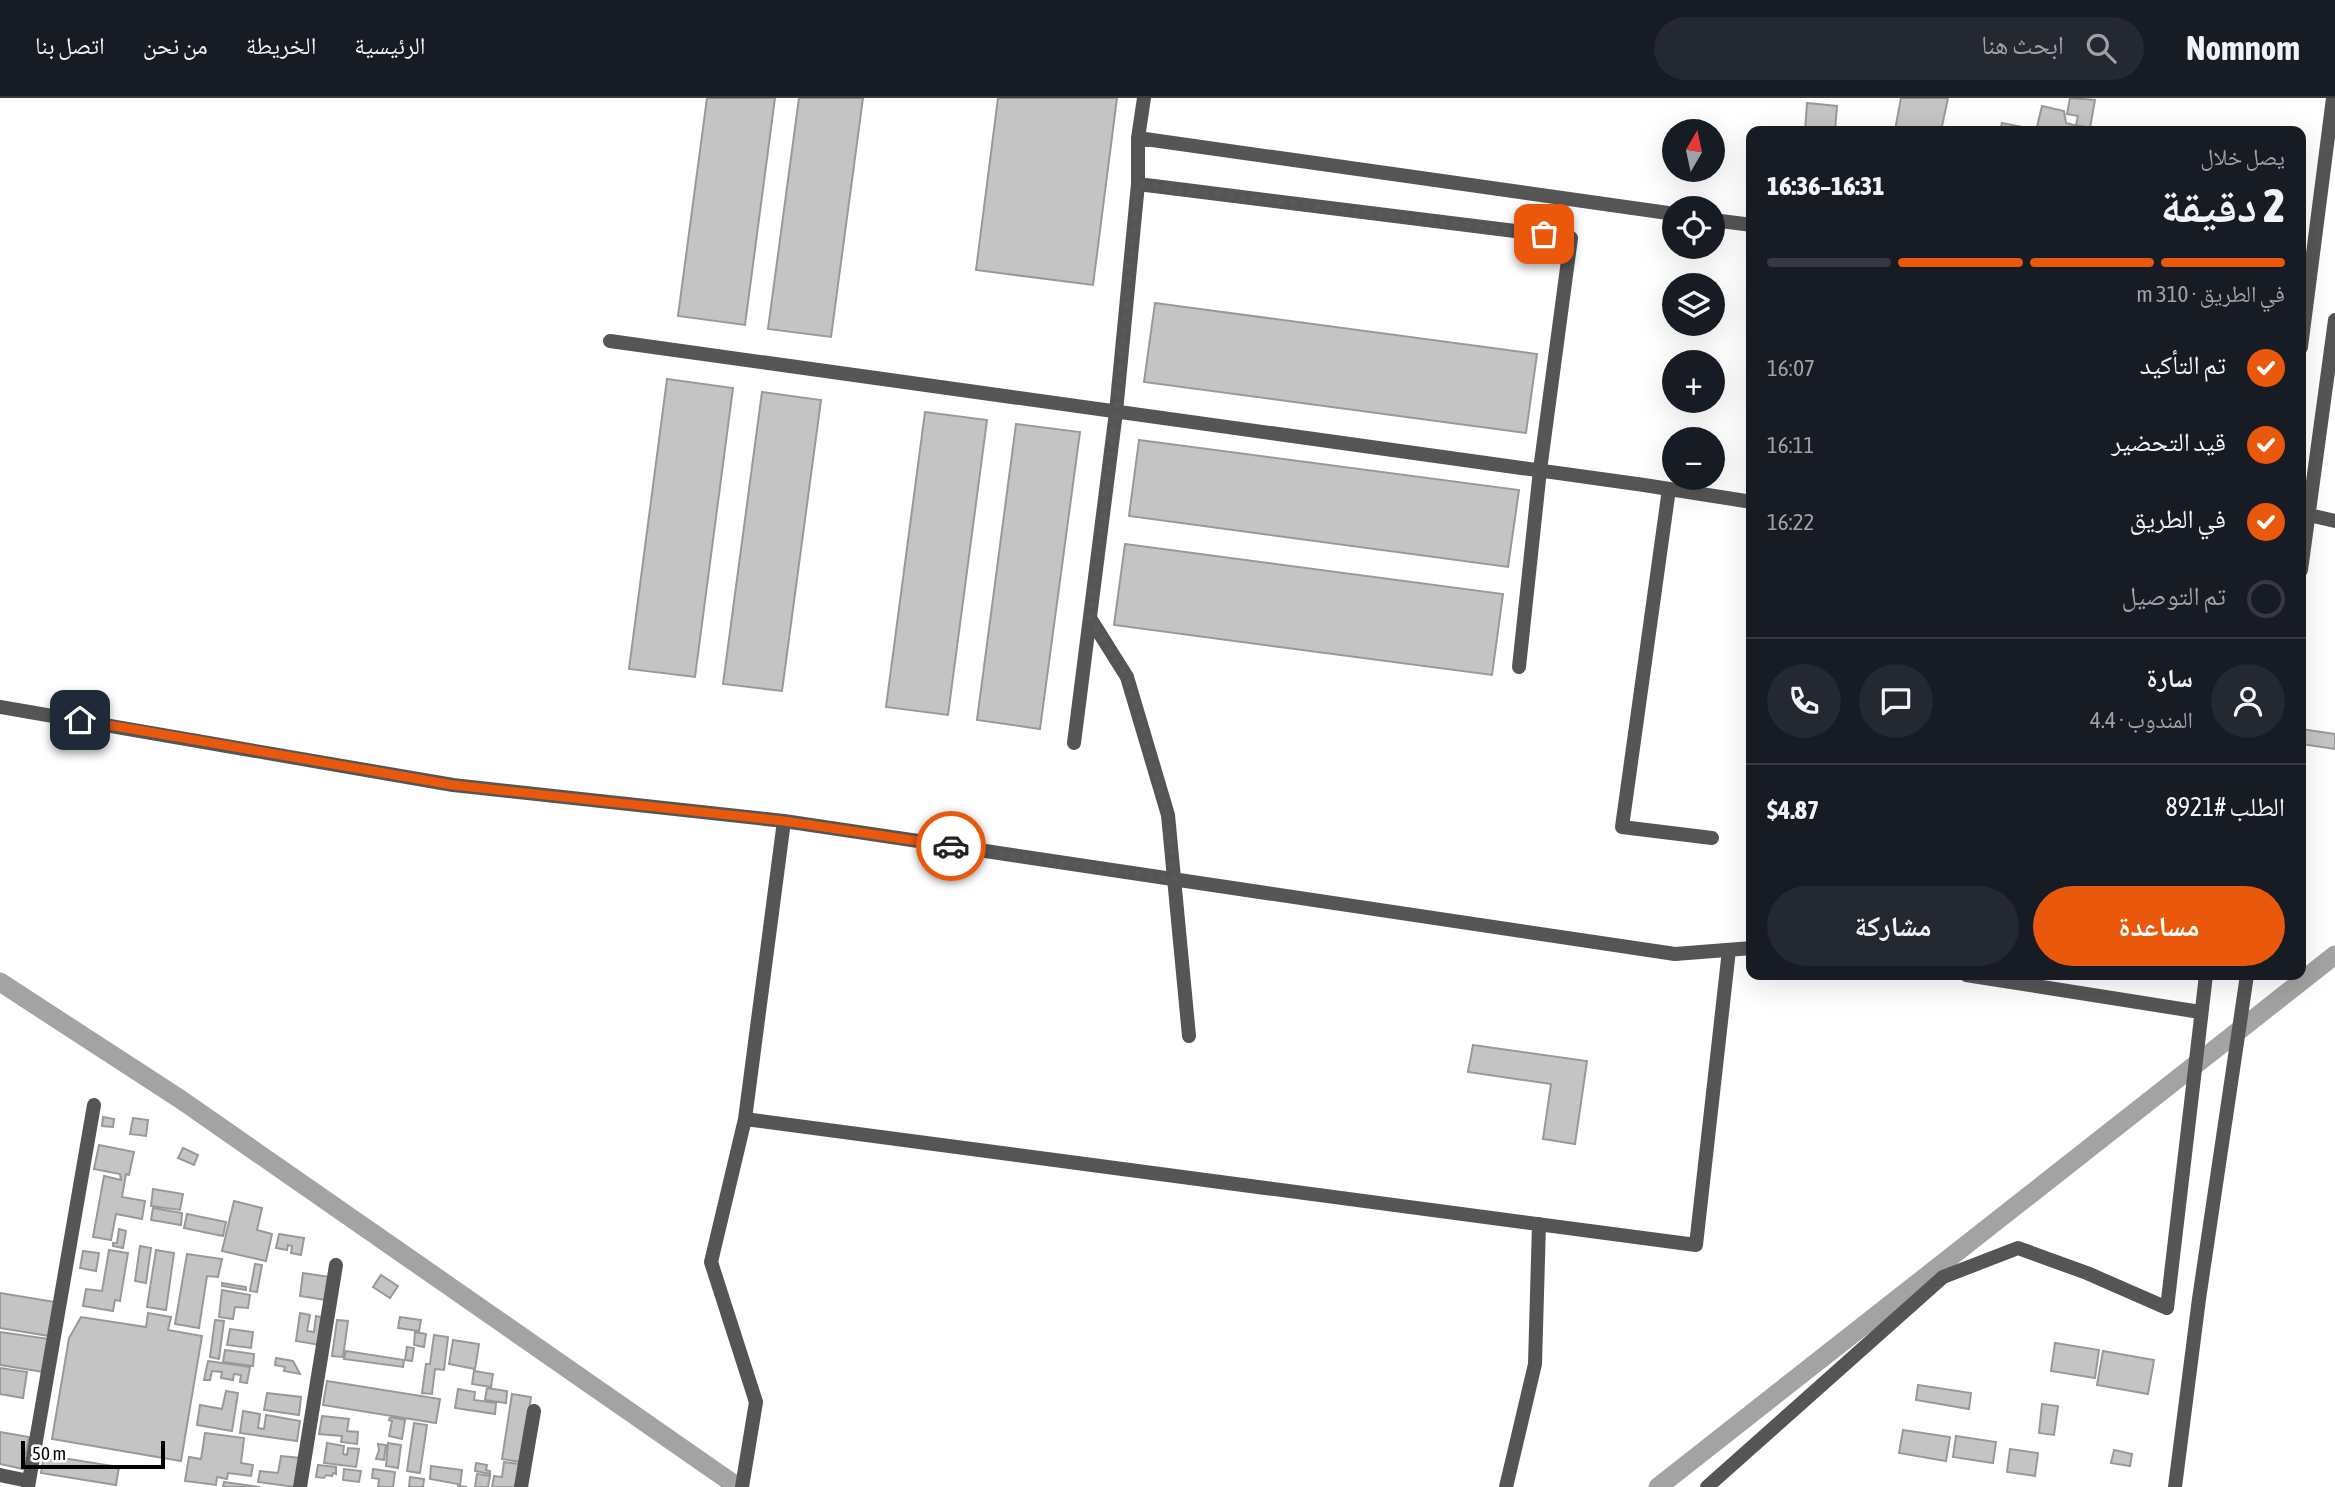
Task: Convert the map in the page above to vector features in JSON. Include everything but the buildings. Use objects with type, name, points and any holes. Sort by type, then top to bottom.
[{"type":"street","points":[[1074,743],[1116,412],[1138,184],[1138,138],[1144,98]]},
{"type":"street","points":[[2306,308],[2333,98]]},
{"type":"street","points":[[1138,138],[1662,212]]},
{"type":"street","points":[[1138,184],[1571,238],[1540,470],[1519,667]]},
{"type":"street","points":[[1725,222],[1746,225]]},
{"type":"street","points":[[2306,536],[2335,320]]},
{"type":"street","points":[[610,341],[1662,488]]},
{"type":"street","points":[[1669,490],[1622,827],[1712,838]]},
{"type":"street","points":[[1675,490],[1746,501]]},
{"type":"street","points":[[2309,515],[2335,521]]},
{"type":"street","points":[[1090,618],[1127,677],[1168,815],[1189,1036]]},
{"type":"street","points":[[0,707],[453,785],[784,821],[1675,954],[1746,949]]},
{"type":"street","points":[[742,1487],[756,1402],[711,1262],[745,1119],[784,821]]},
{"type":"street","points":[[745,1119],[1696,1245],[1729,950]]},
{"type":"street","points":[[1998,980],[2200,1012]]},
{"type":"street","points":[[1707,1487],[1944,1277],[1956,1272],[2018,1248],[2087,1273],[2167,1308],[2205,980]]},
{"type":"street","points":[[2175,1487],[2199,1299],[2246,980]]},
{"type":"street","points":[[0,1475],[29,1484],[94,1105]]},
{"type":"street","points":[[1506,1487],[1535,1364],[1539,1224]]},
{"type":"street","points":[[300,1487],[336,1265]]},
{"type":"street","points":[[521,1487],[534,1411]]},
{"type":"waterway","points":[[2306,978],[2335,955]]},
{"type":"waterway","points":[[1658,1487],[2303,980]]},
{"type":"waterway","points":[[0,982],[180,1099],[738,1487]]},
{"type":"way so far","points":[[951,846],[1174,879],[1168,815],[1127,677],[1090,618],[1116,412],[1138,184],[1544,234]]},
{"type":"route","points":[[80,720],[453,785],[784,821],[951,846]]}]
